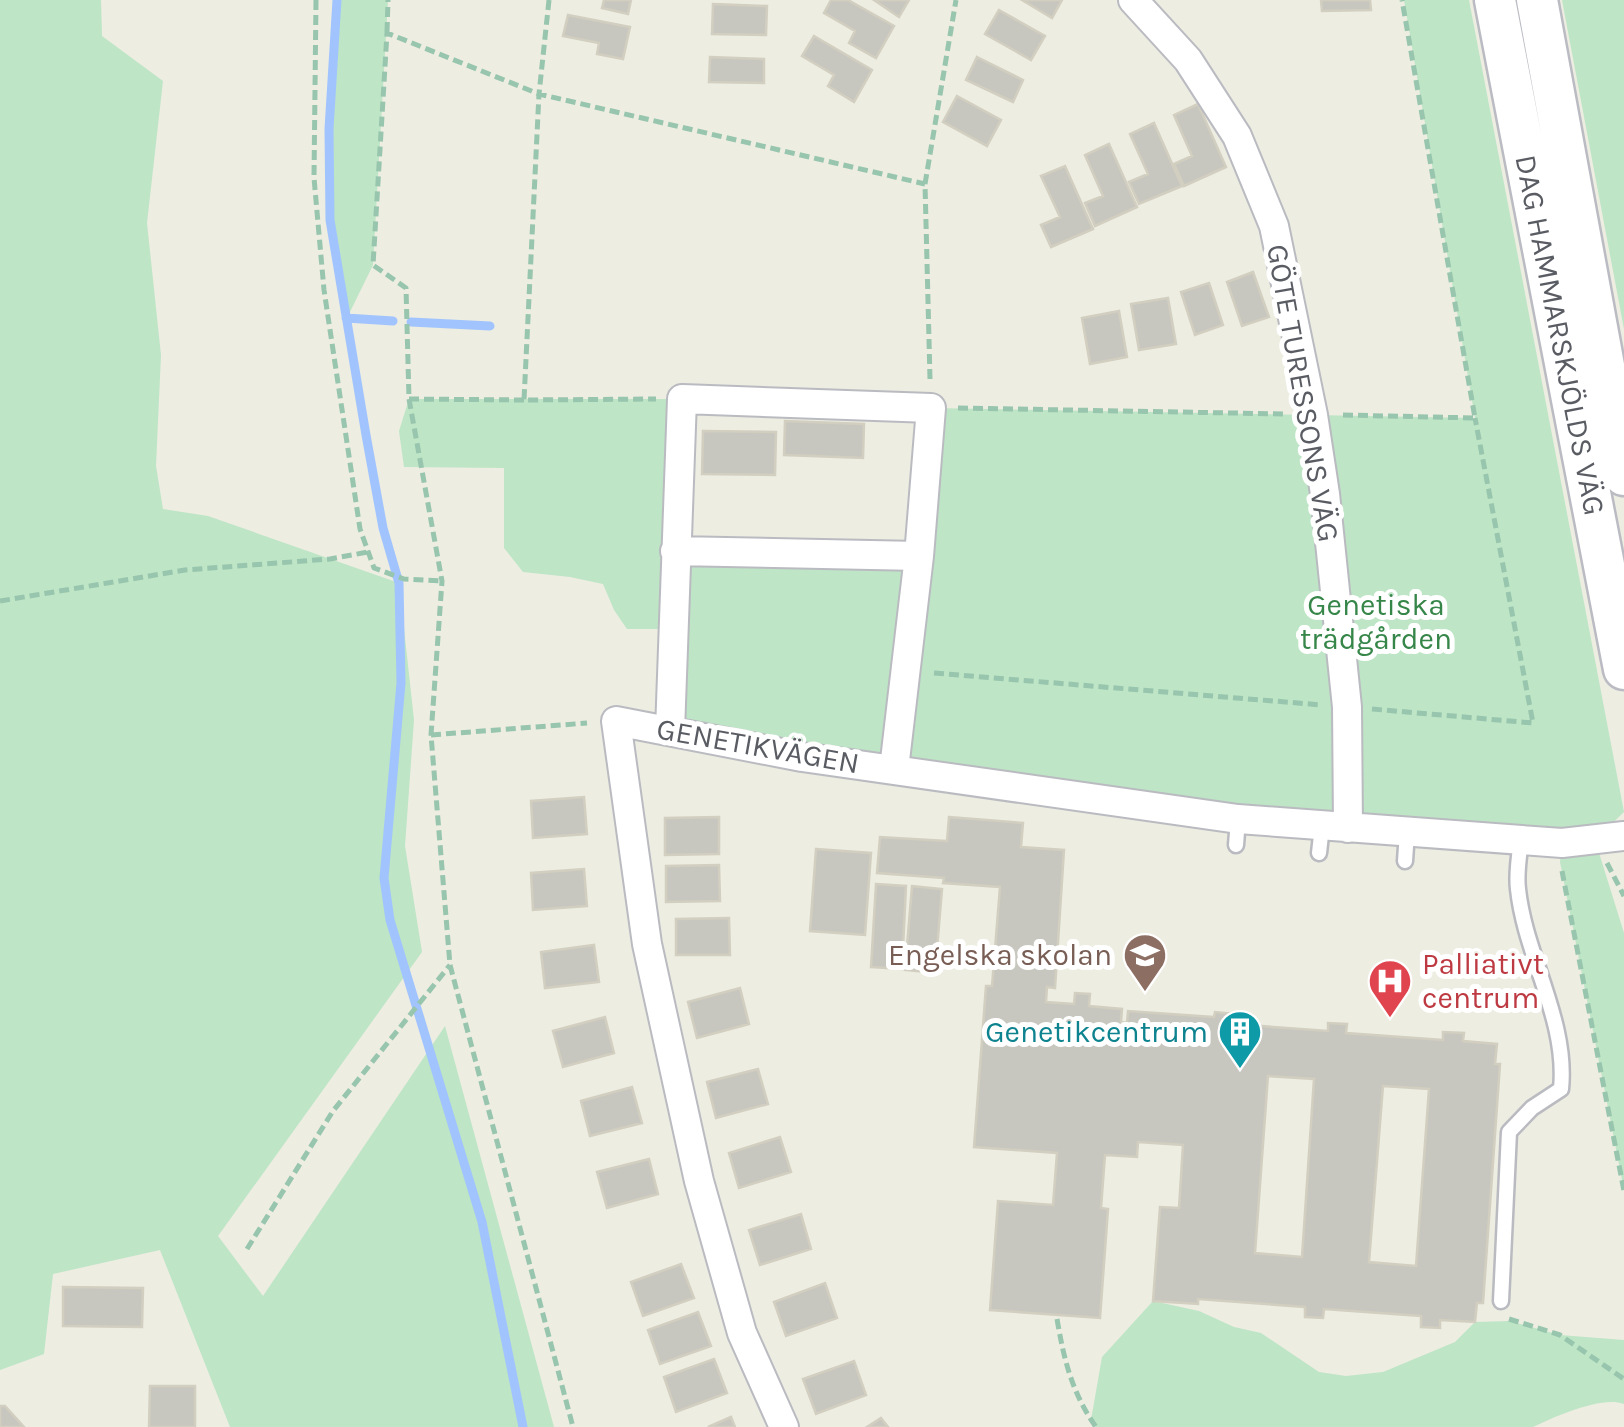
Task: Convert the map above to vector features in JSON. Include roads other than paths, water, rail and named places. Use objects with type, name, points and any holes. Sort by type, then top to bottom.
[{"type":"main road","name":"DAG HAMMARSKJÖLDS VÄG","points":[[1496,0],[1624,669]]},
{"type":"main road","name":"DAG HAMMARSKJÖLDS VÄG","points":[[1536,0],[1624,474]]},
{"type":"street","name":"GÖTE TURESSONS VÄG","points":[[1133,0],[1188,60],[1237,136],[1274,226],[1325,494],[1347,707],[1330,835]]},
{"type":"street","points":[[670,731],[682,399],[931,408],[919,556],[894,769]]},
{"type":"street","points":[[674,552],[919,556]]},
{"type":"street","name":"GENETIKVÄGEN","points":[[784,1427],[742,1333],[699,1181],[646,944],[616,720],[802,757],[894,769],[1237,832],[1407,832],[1562,843],[1624,836]]},
{"type":"lane","points":[[1405,861],[1407,832]]},
{"type":"lane","points":[[1502,1301],[1509,1132],[1532,1108],[1561,1089],[1564,1065],[1520,904],[1517,886],[1521,841]]},
{"type":"waterway","points":[[337,0],[329,129],[330,220],[383,528],[399,583],[401,683],[384,878],[390,920],[482,1222],[523,1427]]},
{"type":"waterway","points":[[346,318],[393,321]]},
{"type":"waterway","points":[[411,322],[490,326]]},
{"type":"place","name":"Engelska skolan","points":[[1145,993]]},
{"type":"place","name":"Palliativt centrum","points":[[1390,1019]]},
{"type":"place","name":"Genetikcentrum","points":[[1240,1070]]},
{"type":"park label","name":"Genetiska trädgården","points":[[1376,622]]}]
